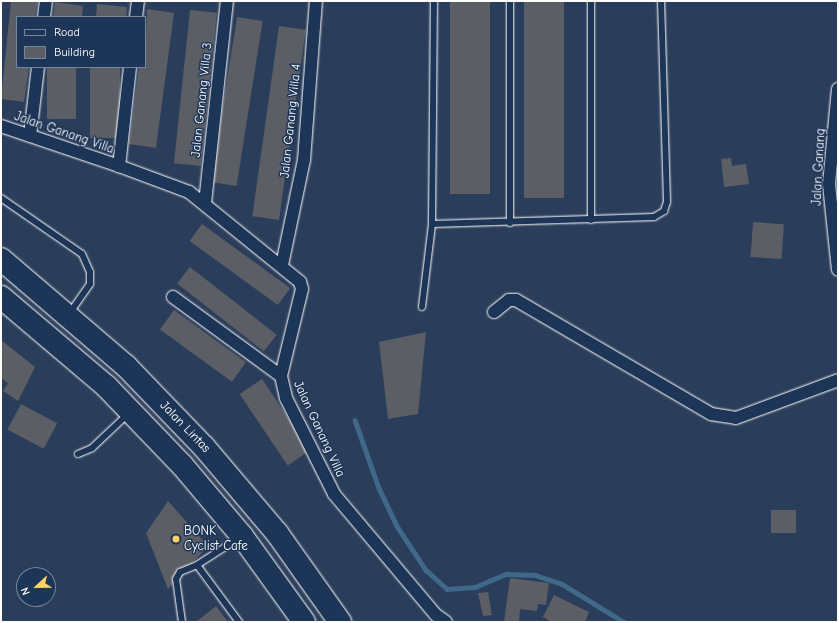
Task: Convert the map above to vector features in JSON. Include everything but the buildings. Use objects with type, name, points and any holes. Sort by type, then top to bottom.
[{"type":"highway","name":"Jalan Lintas","points":[[1,259],[69,314],[126,366],[239,485],[340,622]]},
{"type":"highway","points":[[26,317],[39,307],[40,290]]},
{"type":"highway","points":[[1,297],[26,317],[130,412],[182,465],[242,536],[304,622]]},
{"type":"street","points":[[44,16],[46,1]]},
{"type":"street","points":[[136,16],[138,1]]},
{"type":"street","name":"Jalan Ganang Villa 3","points":[[205,203],[227,1]]},
{"type":"street","name":"Jalan Ganang Villa 4","points":[[282,265],[304,160],[316,1]]},
{"type":"street","points":[[30,136],[38,68]]},
{"type":"street","name":"Jalan Ganang Villa","points":[[119,166],[130,68]]},
{"type":"street","name":"Jalan Ganang","points":[[838,89],[829,184],[838,270]]},
{"type":"street","name":"Jalan Ganang Villa","points":[[1,126],[173,184],[205,203],[282,265],[300,282],[302,289],[281,376],[286,398],[334,494],[436,614],[446,622]]},
{"type":"street","points":[[173,297],[281,376]]},
{"type":"street","points":[[494,312],[509,300],[516,300],[711,414],[736,418],[838,380]]},
{"type":"lane","points":[[422,307],[432,224],[434,1]]},
{"type":"lane","points":[[510,1],[510,223]]},
{"type":"lane","points":[[591,1],[591,220]]},
{"type":"lane","points":[[432,224],[510,223],[654,217],[667,207],[661,1]]},
{"type":"lane","points":[[1,198],[82,254],[90,272],[90,284],[69,314]]},
{"type":"lane","points":[[78,454],[92,448],[130,412]]},
{"type":"lane","points":[[182,622],[176,579],[180,572],[197,565],[242,536]]},
{"type":"lane","points":[[197,565],[239,622]]},
{"type":"waterway","points":[[355,420],[379,488],[397,526],[426,570],[447,589],[475,587],[506,574],[535,575],[562,584],[624,622]]},
{"type":"place","name":"BONK Cyclist Cafe","points":[[176,539]]}]
